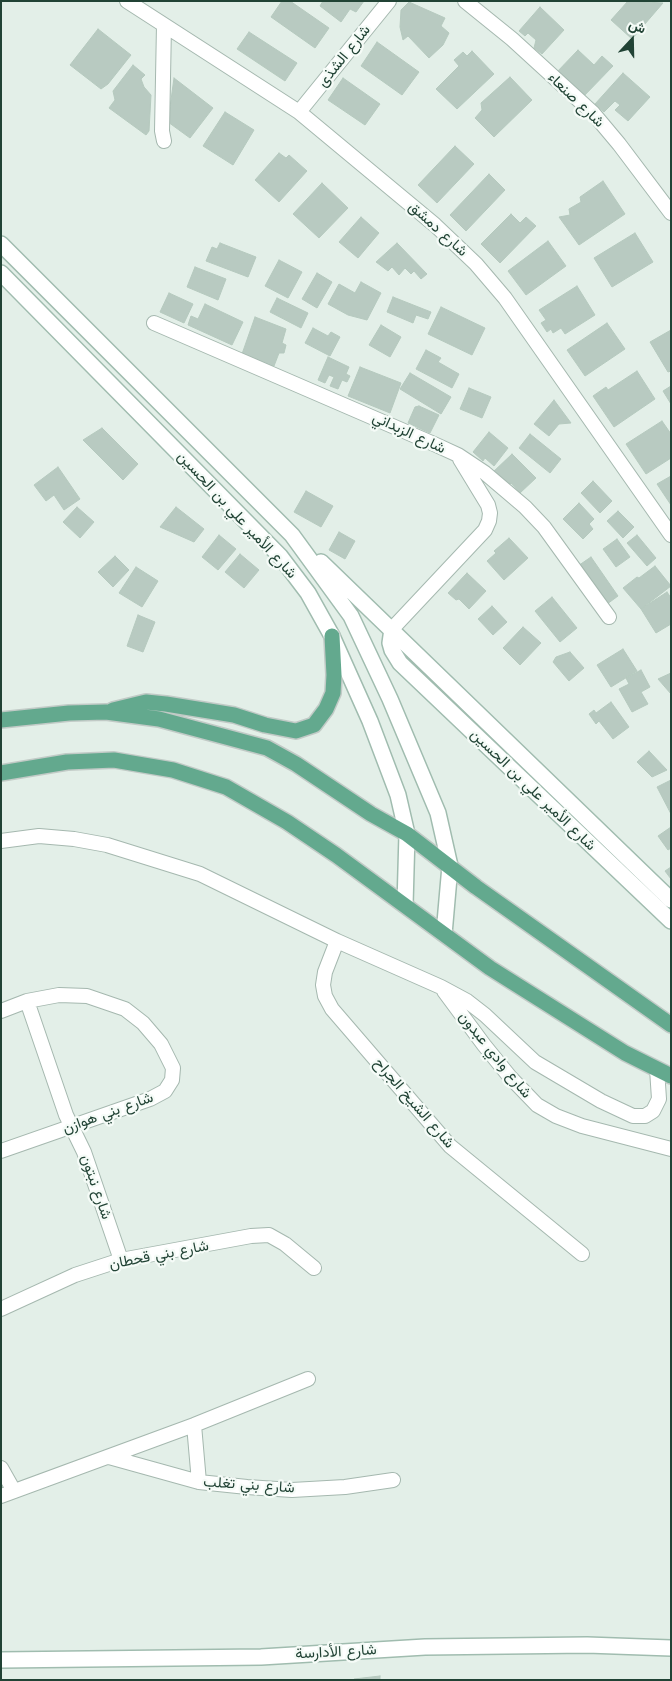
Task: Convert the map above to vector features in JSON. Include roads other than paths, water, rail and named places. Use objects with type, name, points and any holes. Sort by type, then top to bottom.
[{"type":"main road","name":"شارع الأمير علي بن الحسين","points":[[1,244],[292,535],[392,629],[510,747],[671,900]]},
{"type":"main road","name":"شارع الأمير علي بن الحسين","points":[[1,273],[280,556],[308,593],[332,636],[386,761],[398,795],[407,834],[405,905]]},
{"type":"main road","name":"شارع الأمير علي بن الحسين","points":[[292,535],[350,616],[390,699],[428,785],[444,835],[450,866],[444,934]]},
{"type":"main road","name":"شارع الأمير علي بن الحسين","points":[[392,629],[390,643],[400,663],[671,921]]},
{"type":"main road","points":[[106,712],[146,702],[234,715],[265,725],[296,731],[314,725],[326,709],[333,694],[332,636]]},
{"type":"main road","points":[[1,720],[69,713],[106,712],[159,719],[267,748],[296,764],[371,814],[407,834],[498,903],[671,1025]]},
{"type":"main road","points":[[1,773],[67,762],[114,760],[172,770],[226,787],[288,822],[490,968],[626,1053],[664,1073]]},
{"type":"main road","name":"شارع الأدارسة","points":[[1,1660],[262,1657],[425,1647],[587,1645],[671,1648]]},
{"type":"street","name":"شارع دمشق","points":[[127,1],[299,112],[435,225],[476,264],[505,298],[671,535]]},
{"type":"street","name":"شارع الشذى","points":[[299,112],[389,1]]},
{"type":"street","name":"شارع صنعاء","points":[[465,1],[512,39],[593,113],[671,213]]},
{"type":"street","points":[[164,25],[162,131],[164,141]]},
{"type":"street","name":"شارع الزبداني","points":[[154,323],[381,420],[458,455],[486,473],[525,507],[544,527],[609,618]]},
{"type":"street","points":[[392,629],[485,530],[489,521],[488,505],[458,455]]},
{"type":"street","points":[[1,841],[39,836],[106,845],[200,874],[337,942],[441,987],[467,1001],[485,1014],[535,1062],[601,1101],[634,1116],[645,1116],[653,1111],[659,1099],[664,1073]]},
{"type":"street","name":"شارع الشيخ الجراح","points":[[337,942],[325,972],[323,985],[332,1010],[450,1146],[582,1254]]},
{"type":"street","name":"شارع وادي عبدون","points":[[441,987],[510,1077],[537,1105],[556,1116],[582,1126],[671,1149]]},
{"type":"street","name":"شارع بني هوازن","points":[[1,1011],[26,1001],[59,995],[87,996],[125,1009],[143,1023],[161,1044],[173,1068],[172,1080],[165,1091],[150,1100],[1,1150]]},
{"type":"street","name":"شارع نبتون","points":[[26,1001],[66,1115],[84,1152],[121,1260]]},
{"type":"street","points":[[634,1116],[634,1140]]},
{"type":"street","name":"شارع بني قحطان","points":[[1,1309],[75,1275],[121,1260],[252,1236],[269,1235],[285,1244],[314,1268]]},
{"type":"street","points":[[1,1468],[8,1493],[194,1426],[308,1379]]},
{"type":"street","points":[[194,1426],[198,1482]]},
{"type":"street","name":"شارع بني تغلب","points":[[109,1457],[198,1482],[292,1490],[345,1487],[393,1480]]}]
